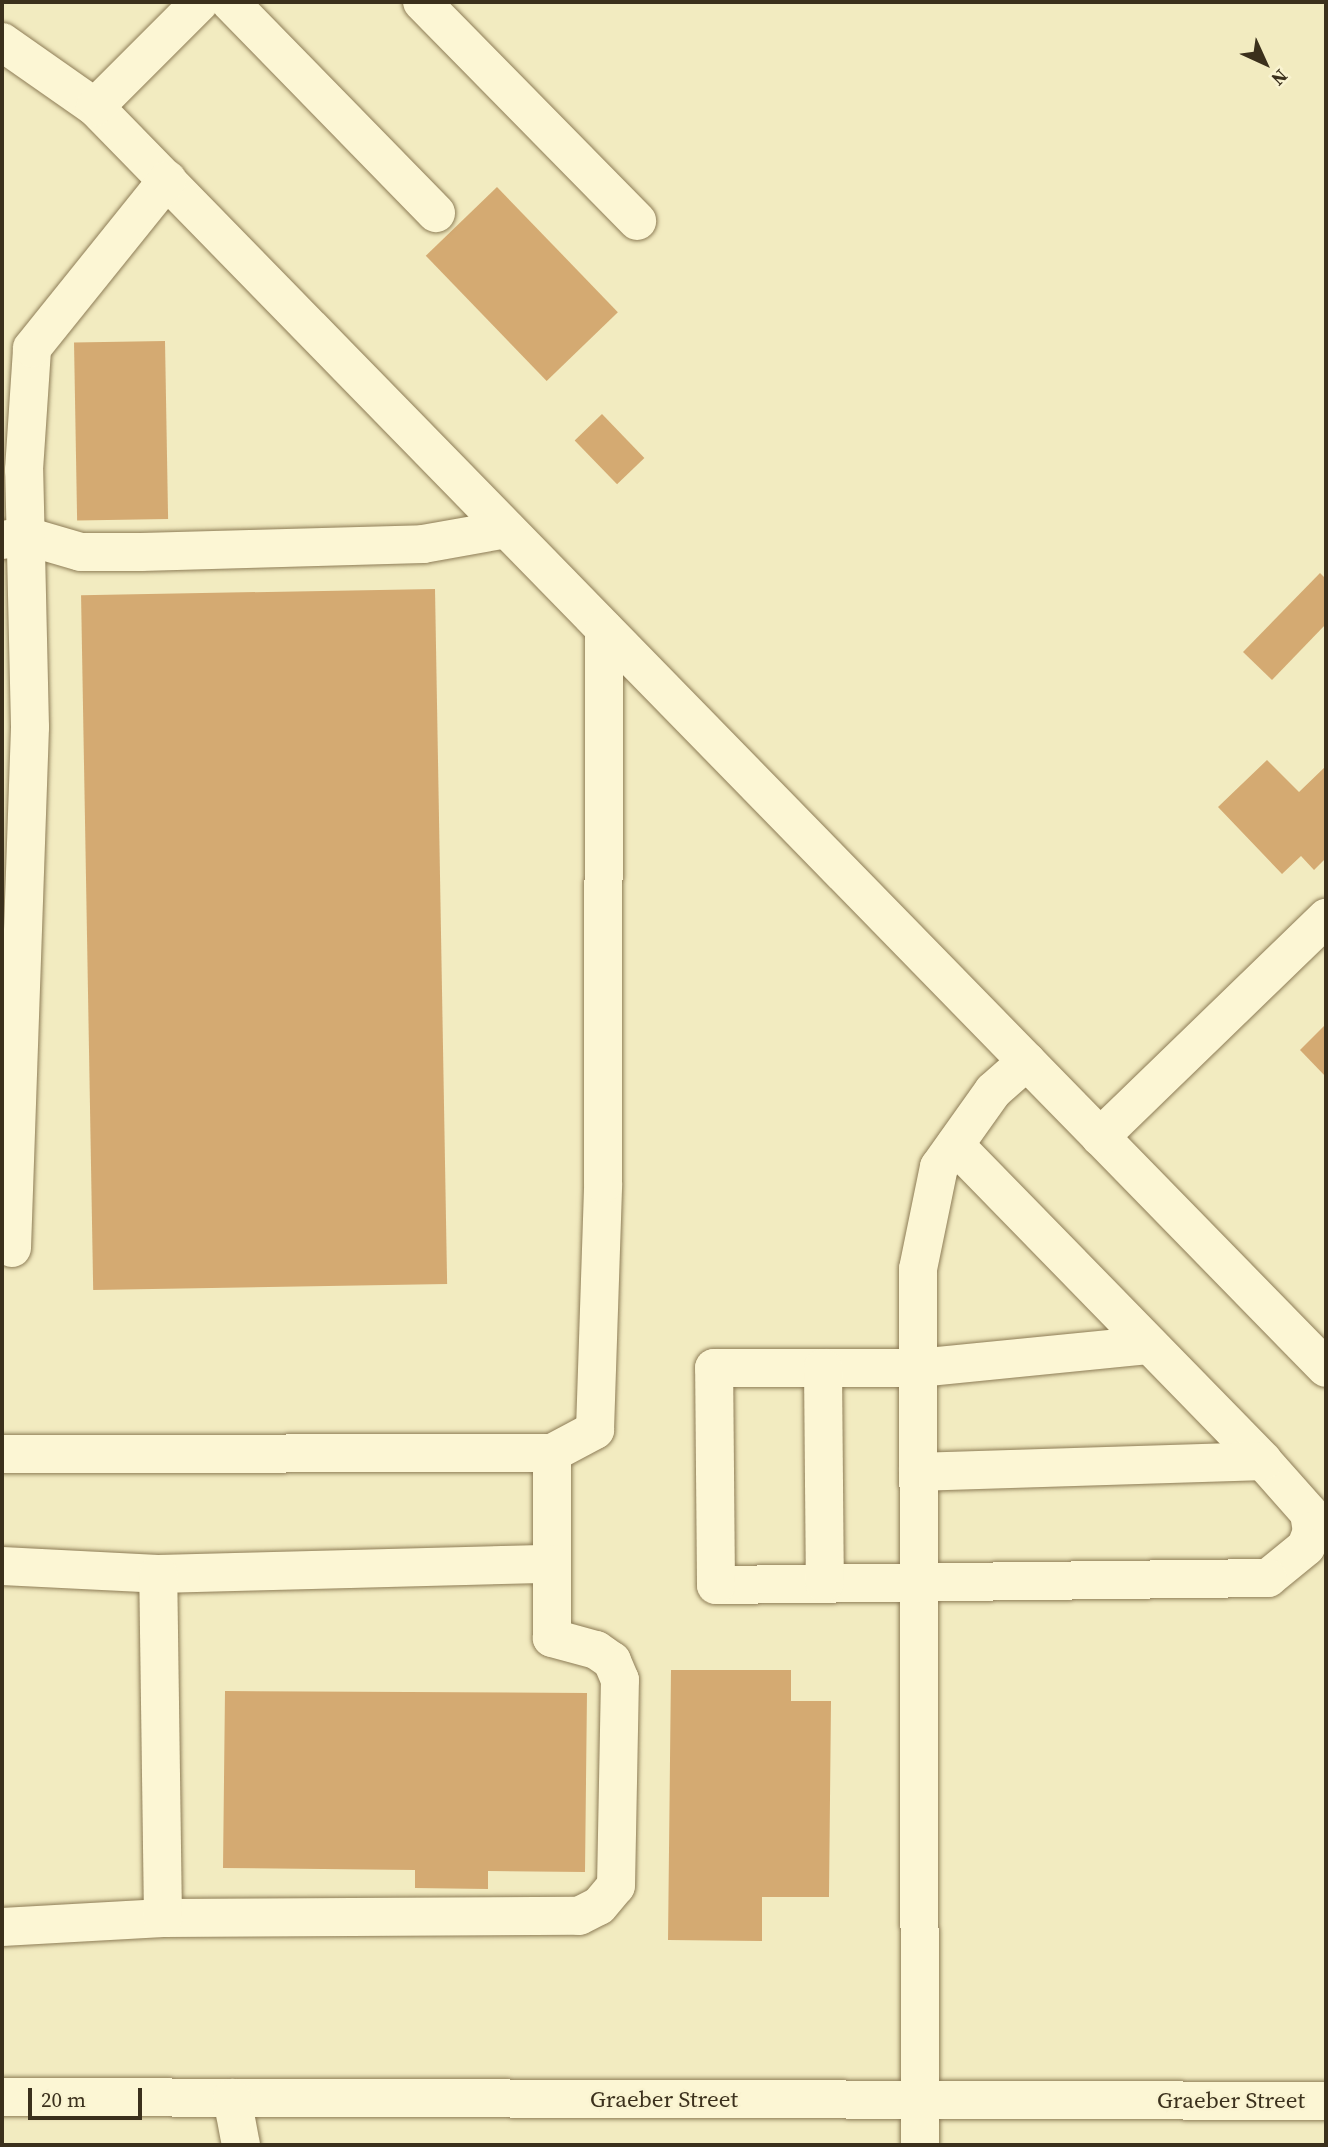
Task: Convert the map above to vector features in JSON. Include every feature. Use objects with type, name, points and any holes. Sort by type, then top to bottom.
[{"type":"street","points":[[95,107],[200,2]]},
{"type":"street","points":[[230,2],[436,213]]},
{"type":"street","points":[[422,2],[637,221]]},
{"type":"street","points":[[2,42],[95,107],[1326,1368]]},
{"type":"street","points":[[12,1248],[30,727],[14,538],[32,348],[167,180]]},
{"type":"street","points":[[14,538],[81,552],[141,552],[423,544],[507,529]]},
{"type":"street","points":[[2,1454],[552,1453],[595,1430],[603,1183],[604,629]]},
{"type":"street","points":[[1100,1137],[1326,918]]},
{"type":"street","points":[[920,2145],[918,1269],[939,1167],[993,1091],[1027,1061]]},
{"type":"street","points":[[955,1145],[1264,1461],[1309,1513],[1312,1531],[1292,1563],[1268,1578],[716,1585],[714,1368],[918,1368],[1148,1345]]},
{"type":"street","points":[[823,1368],[825,1583]]},
{"type":"street","points":[[2,1927],[163,1918],[579,1916],[599,1906],[616,1886],[620,1680],[612,1661],[596,1650],[552,1638],[552,1453]]},
{"type":"street","points":[[918,1472],[1264,1461]]},
{"type":"street","points":[[2,1566],[158,1574],[552,1564]]},
{"type":"street","points":[[158,1574],[163,1918]]},
{"type":"street","name":"Graeber Street","points":[[2,2097],[1326,2101]]},
{"type":"street","points":[[232,2098],[241,2145]]},
{"type":"building","points":[[497,187],[618,312],[547,381],[426,256]]},
{"type":"building","points":[[165,341],[168,519],[77,521],[74,343]]},
{"type":"building","points":[[602,414],[644,458],[617,484],[575,440]]},
{"type":"building","points":[[1320,573],[1326,579],[1326,624],[1272,680],[1243,652]]},
{"type":"building","points":[[435,589],[447,1284],[93,1290],[81,595]]},
{"type":"building","points":[[1267,760],[1299,792],[1326,766],[1326,858],[1314,870],[1301,856],[1282,874],[1218,807]]},
{"type":"building","points":[[1326,1024],[1326,1077],[1300,1050]]},
{"type":"building","points":[[671,1670],[791,1670],[791,1701],[831,1701],[829,1897],[762,1897],[762,1941],[668,1940]]},
{"type":"building","points":[[225,1691],[587,1693],[585,1872],[488,1871],[488,1889],[415,1888],[415,1870],[223,1868]]}]
